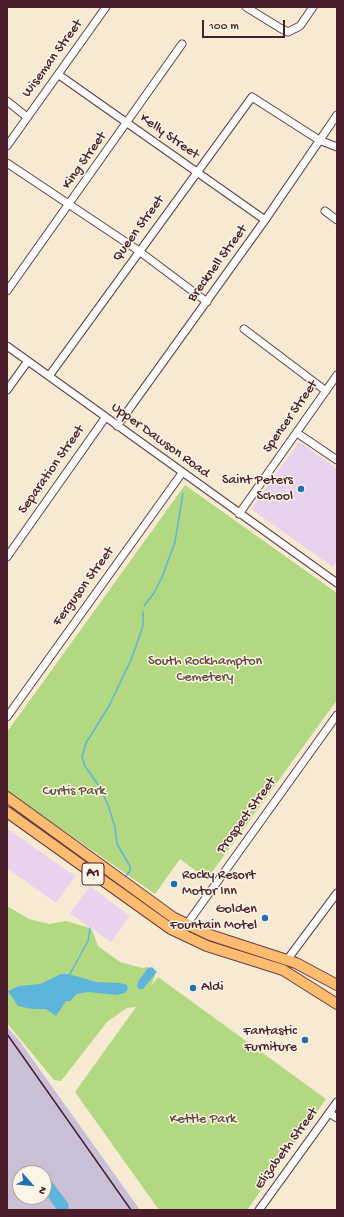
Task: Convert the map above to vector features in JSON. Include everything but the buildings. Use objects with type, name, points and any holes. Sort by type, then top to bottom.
[{"type":"highway","name":"A1","points":[[7,798],[161,909],[187,924],[224,940],[287,960],[316,972],[337,984]]},
{"type":"highway","name":"A1","points":[[7,812],[137,906],[181,934],[207,946],[282,970],[337,1004]]},
{"type":"highway","points":[[7,817],[25,825]]},
{"type":"highway","name":"Prospect Street","points":[[181,934],[187,924]]},
{"type":"street","name":"Wiseman Street","points":[[7,146],[106,7]]},
{"type":"street","points":[[246,7],[288,32],[300,26],[313,7]]},
{"type":"street","name":"King Street","points":[[7,291],[70,205],[182,44]]},
{"type":"street","name":"Kelly Street","points":[[59,75],[265,220]]},
{"type":"street","name":"Queen Street","points":[[49,376],[252,97],[319,140]]},
{"type":"street","points":[[7,101],[27,117]]},
{"type":"street","name":"Brecknell Street","points":[[116,426],[207,302],[337,115]]},
{"type":"street","points":[[319,140],[337,147]]},
{"type":"street","points":[[7,163],[139,251],[207,302]]},
{"type":"street","points":[[325,211],[337,220]]},
{"type":"street","points":[[244,329],[326,391]]},
{"type":"street","name":"Upper Dawson Road","points":[[7,346],[116,426],[336,581]]},
{"type":"street","points":[[7,390],[28,361]]},
{"type":"street","name":"Spencer Street","points":[[240,514],[337,375]]},
{"type":"street","name":"Separation Street","points":[[7,557],[105,418]]},
{"type":"street","points":[[297,433],[337,460]]},
{"type":"street","name":"Ferguson Street","points":[[7,717],[182,473]]},
{"type":"street","name":"Prospect Street","points":[[187,924],[337,715]]},
{"type":"street","points":[[287,960],[337,893]]},
{"type":"street","name":"Elizabeth Street","points":[[259,1210],[337,1102]]},
{"type":"street","points":[[329,1113],[337,1118]]},
{"type":"shaded area","name":"Saint Peters School","points":[[299,442],[337,469],[337,561],[333,567],[251,509]]},
{"type":"shaded area","points":[[8,829],[75,876],[56,903],[7,868]]},
{"type":"shaded area","points":[[90,886],[130,916],[111,942],[70,913]]},
{"type":"shaded area","points":[[7,1027],[18,1039],[140,1210],[7,1210]]},
{"type":"green space","name":"South Rockhampton Cemetery","points":[[185,485],[337,593],[337,700],[207,879],[180,859],[155,894],[7,791],[7,732]]},
{"type":"green space","name":"Kettle Park","points":[[7,906],[29,919],[49,924],[66,921],[92,930],[98,946],[120,962],[142,968],[148,967],[155,976],[151,986],[158,977],[326,1099],[247,1210],[159,1210],[75,1092],[136,1007],[127,1008],[107,1022],[61,1081],[54,1080],[7,1023]]},
{"type":"water","points":[[152,967],[157,972],[143,989],[139,989],[137,986],[139,980],[148,968]]},
{"type":"water","points":[[61,974],[69,974],[96,982],[120,983],[127,985],[128,989],[125,993],[117,995],[88,992],[77,994],[70,1001],[66,1001],[56,1016],[46,1009],[32,1009],[18,1006],[8,991],[19,986],[40,984]]},
{"type":"water","points":[[52,1182],[68,1203],[69,1210],[57,1210],[52,1203]]},
{"type":"waterway","points":[[144,606],[154,593],[162,577],[175,542],[183,493]]},
{"type":"waterway","points":[[126,876],[130,871],[130,866],[117,844],[115,827],[108,805],[99,786],[85,766],[82,757],[86,743],[109,706],[131,660],[143,626],[143,612]]},
{"type":"waterway","points":[[70,974],[88,941],[90,928]]},
{"type":"railway","points":[[7,1034],[131,1210]]},
{"type":"place","name":"Saint Peters School","points":[[301,489]]},
{"type":"place","name":"Rocky Resort Motor Inn","points":[[174,884]]},
{"type":"place","name":"Golden Fountain Motel","points":[[265,918]]},
{"type":"place","name":"Aldi","points":[[193,988]]},
{"type":"place","name":"Fantastic Furniture","points":[[305,1040]]},
{"type":"park label","name":"Curtis Park","points":[[74,792]]}]
